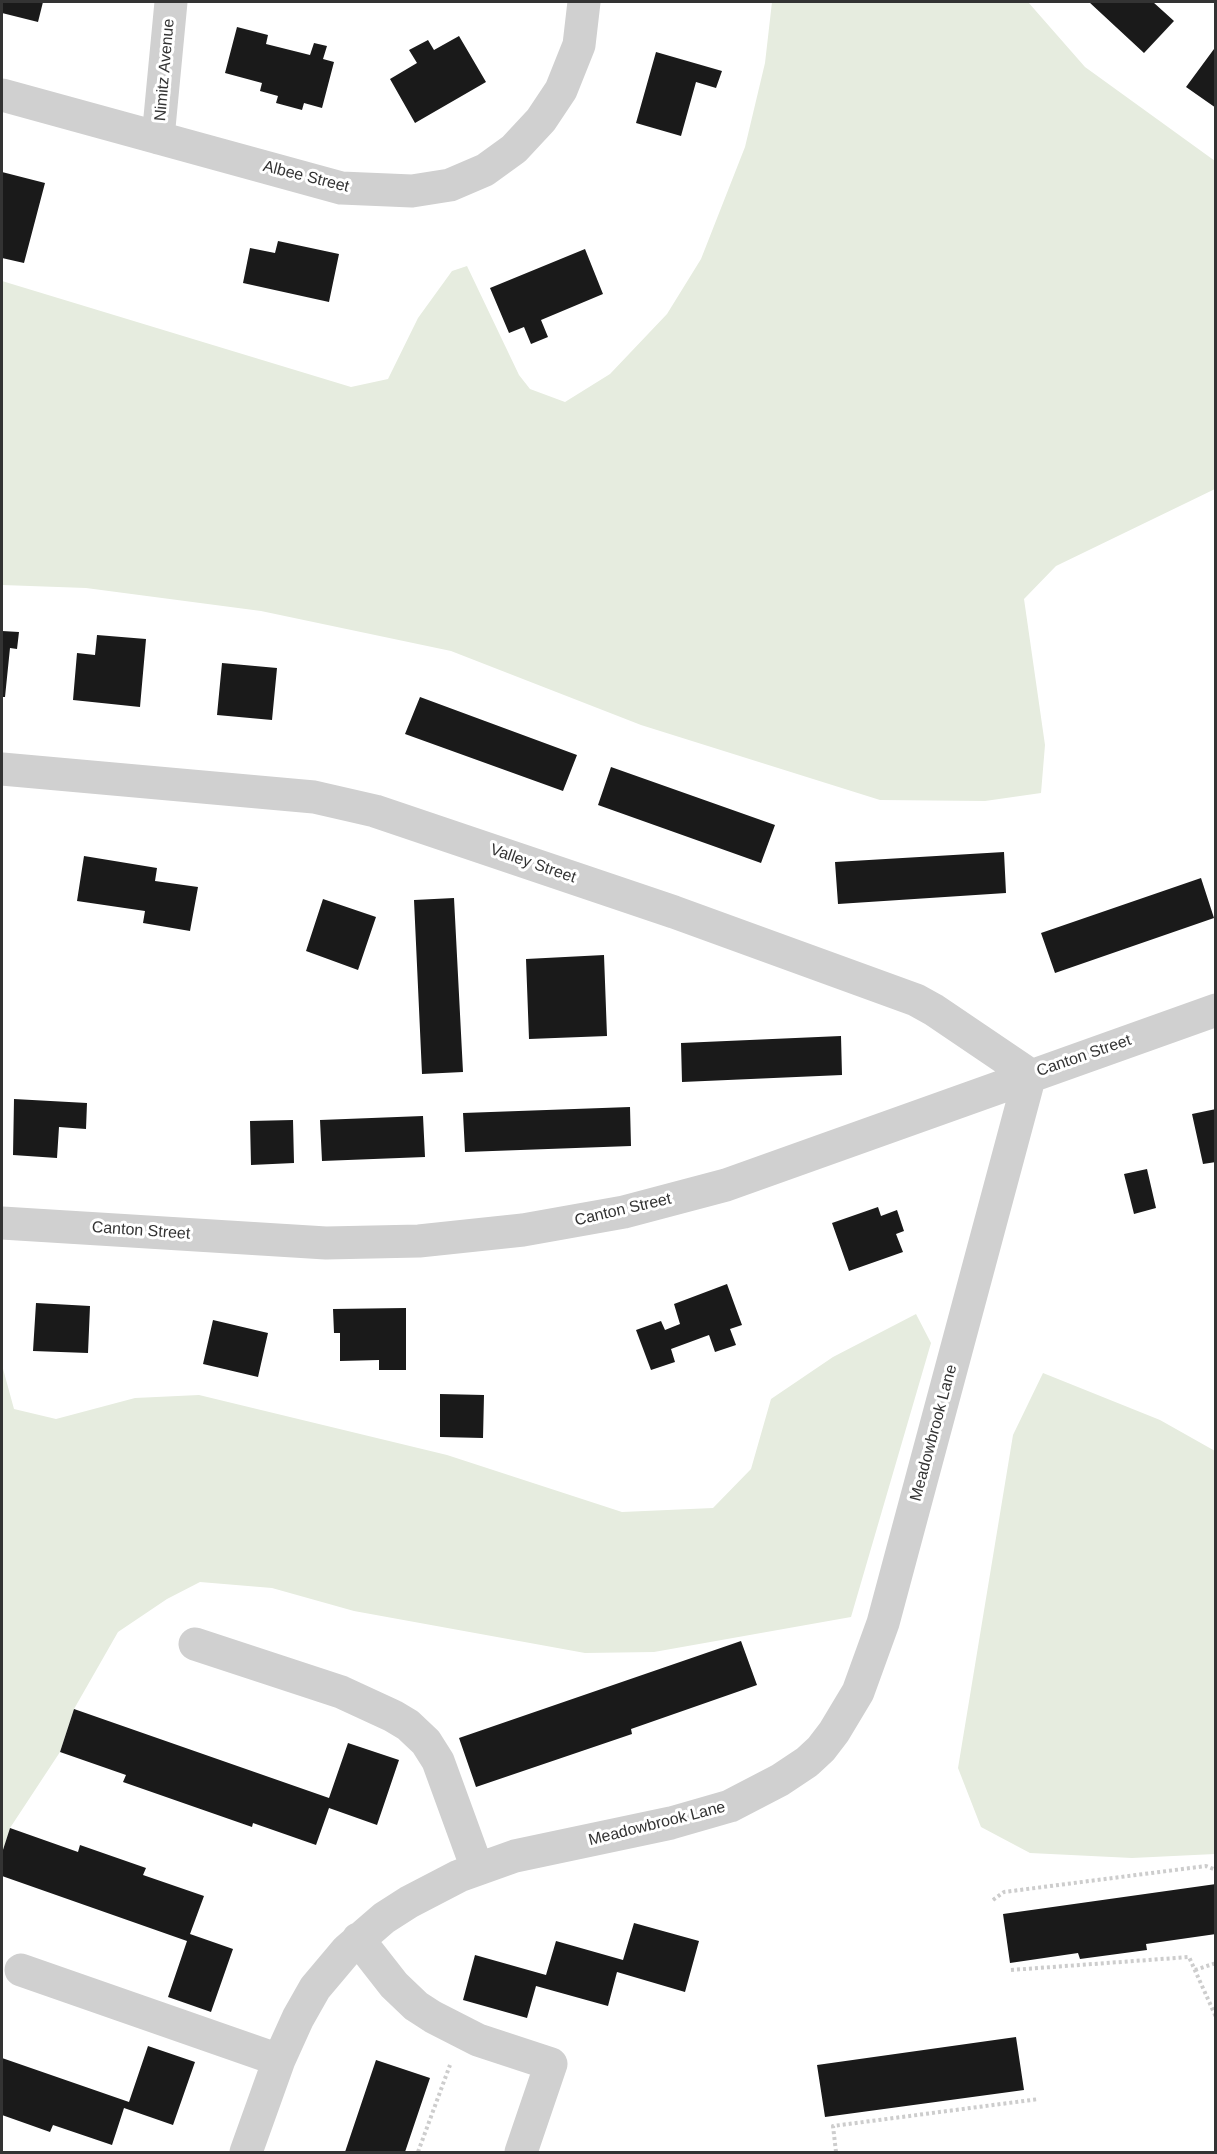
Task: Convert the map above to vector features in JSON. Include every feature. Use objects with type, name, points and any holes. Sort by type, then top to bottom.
[{"type":"street","name":"Nimitz Avenue","points":[[159,138],[171,2]]},
{"type":"street","name":"Albee Street","points":[[2,95],[341,188],[412,191],[450,185],[485,170],[514,149],[541,120],[561,90],[579,45],[584,2]]},
{"type":"street","name":"Valley Street","points":[[2,769],[314,797],[375,810],[674,912],[916,1000],[1030,1075]]},
{"type":"street","name":"Canton Street","points":[[2,1223],[326,1243],[419,1241],[524,1230],[624,1212],[726,1185],[1215,1010]]},
{"type":"street","name":"Meadowbrook Lane","points":[[246,2152],[279,2060],[315,1988],[330,1967],[358,1939],[409,1902],[477,1868],[515,1856],[671,1823],[730,1806],[772,1785],[807,1761],[821,1749],[834,1732],[858,1692],[883,1623],[1030,1075]]},
{"type":"street","points":[[195,1644],[341,1692],[408,1725],[426,1742],[438,1761],[477,1868]]},
{"type":"street","points":[[358,1939],[394,1985],[416,2006],[478,2040],[551,2064],[521,2152]]},
{"type":"street","points":[[21,1970],[279,2060]]},
{"type":"path","points":[[993,1900],[1004,1892],[1206,1866],[1215,1870]]},
{"type":"path","points":[[1011,1970],[1189,1957],[1215,2017]]},
{"type":"path","points":[[1195,1970],[1215,1963]]},
{"type":"path","points":[[418,2152],[454,2056]]},
{"type":"path","points":[[836,2152],[833,2126],[1039,2099]]},
{"type":"shaded area","points":[[772,2],[1028,2],[1085,67],[1215,161],[1215,489],[1056,566],[1024,599],[1045,745],[1041,793],[985,801],[880,800],[641,725],[451,651],[261,611],[86,588],[2,585],[2,281],[351,387],[388,379],[418,318],[452,271],[467,266],[519,375],[530,389],[565,402],[610,374],[667,314],[701,259],[745,147],[765,63]]},
{"type":"shaded area","points":[[916,1314],[931,1343],[851,1617],[654,1652],[585,1653],[354,1611],[272,1588],[200,1582],[167,1599],[118,1632],[74,1709],[60,1752],[10,1828],[2,1853],[2,1365],[14,1409],[56,1419],[135,1398],[199,1395],[447,1455],[622,1512],[713,1508],[751,1469],[771,1399],[833,1357]]},
{"type":"shaded area","points":[[1043,1373],[1160,1420],[1215,1451],[1215,1854],[1132,1858],[1030,1853],[981,1827],[958,1768],[1013,1435]]},
{"type":"building","points":[[2,2],[43,2],[38,22],[2,13]]},
{"type":"building","points":[[1089,2],[1153,2],[1174,21],[1144,53]]},
{"type":"building","points":[[237,27],[268,35],[266,44],[310,55],[314,43],[327,46],[323,59],[334,62],[322,108],[304,103],[302,110],[276,103],[278,96],[260,91],[262,83],[225,73]]},
{"type":"building","points":[[459,36],[486,82],[415,123],[390,79],[417,63],[409,50],[428,40],[434,50]]},
{"type":"building","points":[[1214,49],[1216,50],[1216,108],[1186,87]]},
{"type":"building","points":[[656,52],[722,71],[716,88],[696,82],[681,136],[636,123]]},
{"type":"building","points":[[2,172],[45,183],[24,263],[2,258]]},
{"type":"building","points":[[278,241],[339,254],[329,302],[243,283],[250,248],[275,253]]},
{"type":"building","points":[[585,249],[603,294],[541,320],[548,337],[531,344],[524,327],[509,333],[490,288]]},
{"type":"building","points":[[2,631],[19,632],[17,649],[10,648],[5,697],[2,697]]},
{"type":"building","points":[[97,635],[146,639],[140,707],[73,700],[77,653],[95,655]]},
{"type":"building","points":[[222,663],[277,668],[272,720],[217,715]]},
{"type":"building","points":[[420,697],[577,755],[563,791],[405,734]]},
{"type":"building","points":[[611,767],[775,825],[761,863],[598,805]]},
{"type":"building","points":[[1004,852],[1006,893],[838,904],[835,862]]},
{"type":"building","points":[[84,856],[157,868],[155,881],[198,887],[190,931],[143,923],[145,911],[77,901]]},
{"type":"building","points":[[1201,878],[1214,918],[1055,973],[1041,933]]},
{"type":"building","points":[[454,898],[463,1072],[422,1074],[414,900]]},
{"type":"building","points":[[323,899],[376,917],[358,970],[306,951]]},
{"type":"building","points":[[604,955],[607,1036],[529,1039],[526,959]]},
{"type":"building","points":[[841,1036],[842,1075],[682,1082],[681,1043]]},
{"type":"building","points":[[14,1099],[87,1103],[86,1129],[59,1127],[57,1158],[13,1155]]},
{"type":"building","points":[[630,1107],[631,1146],[465,1152],[463,1113]]},
{"type":"building","points":[[1216,1109],[1216,1162],[1203,1164],[1192,1114]]},
{"type":"building","points":[[423,1116],[425,1157],[322,1161],[320,1120]]},
{"type":"building","points":[[293,1120],[294,1163],[251,1165],[250,1121]]},
{"type":"building","points":[[1147,1169],[1156,1208],[1134,1214],[1124,1174]]},
{"type":"building","points":[[878,1207],[881,1216],[897,1210],[904,1231],[896,1234],[903,1252],[849,1271],[832,1223]]},
{"type":"building","points":[[727,1284],[742,1325],[730,1329],[736,1345],[715,1352],[709,1335],[671,1349],[675,1362],[651,1370],[636,1330],[661,1321],[665,1330],[680,1324],[674,1304]]},
{"type":"building","points":[[36,1303],[90,1306],[88,1353],[33,1351]]},
{"type":"building","points":[[406,1308],[406,1370],[379,1370],[379,1360],[340,1361],[340,1333],[334,1333],[333,1309]]},
{"type":"building","points":[[213,1320],[268,1333],[258,1377],[203,1364]]},
{"type":"building","points":[[440,1394],[484,1395],[483,1438],[440,1437]]},
{"type":"building","points":[[741,1641],[757,1685],[631,1729],[632,1734],[476,1787],[459,1738]]},
{"type":"building","points":[[74,1709],[329,1798],[348,1743],[399,1760],[377,1825],[329,1808],[316,1845],[253,1823],[252,1827],[123,1782],[126,1775],[60,1752]]},
{"type":"building","points":[[10,1828],[78,1852],[80,1845],[146,1868],[143,1875],[204,1896],[190,1934],[233,1949],[211,2012],[168,1997],[187,1941],[2,1876],[2,1853]]},
{"type":"building","points":[[1216,1884],[1216,1934],[1146,1944],[1147,1950],[1080,1959],[1078,1953],[1010,1963],[1003,1914]]},
{"type":"building","points":[[634,1923],[699,1941],[685,1992],[617,1972],[608,2006],[536,1986],[527,2018],[463,2000],[475,1955],[546,1975],[556,1941],[623,1960]]},
{"type":"building","points":[[1016,2037],[1024,2090],[825,2117],[817,2065]]},
{"type":"building","points":[[148,2046],[195,2062],[173,2125],[124,2108],[112,2145],[53,2125],[50,2132],[2,2115],[2,2058],[129,2102]]},
{"type":"building","points":[[376,2060],[430,2078],[405,2152],[345,2152]]}]
